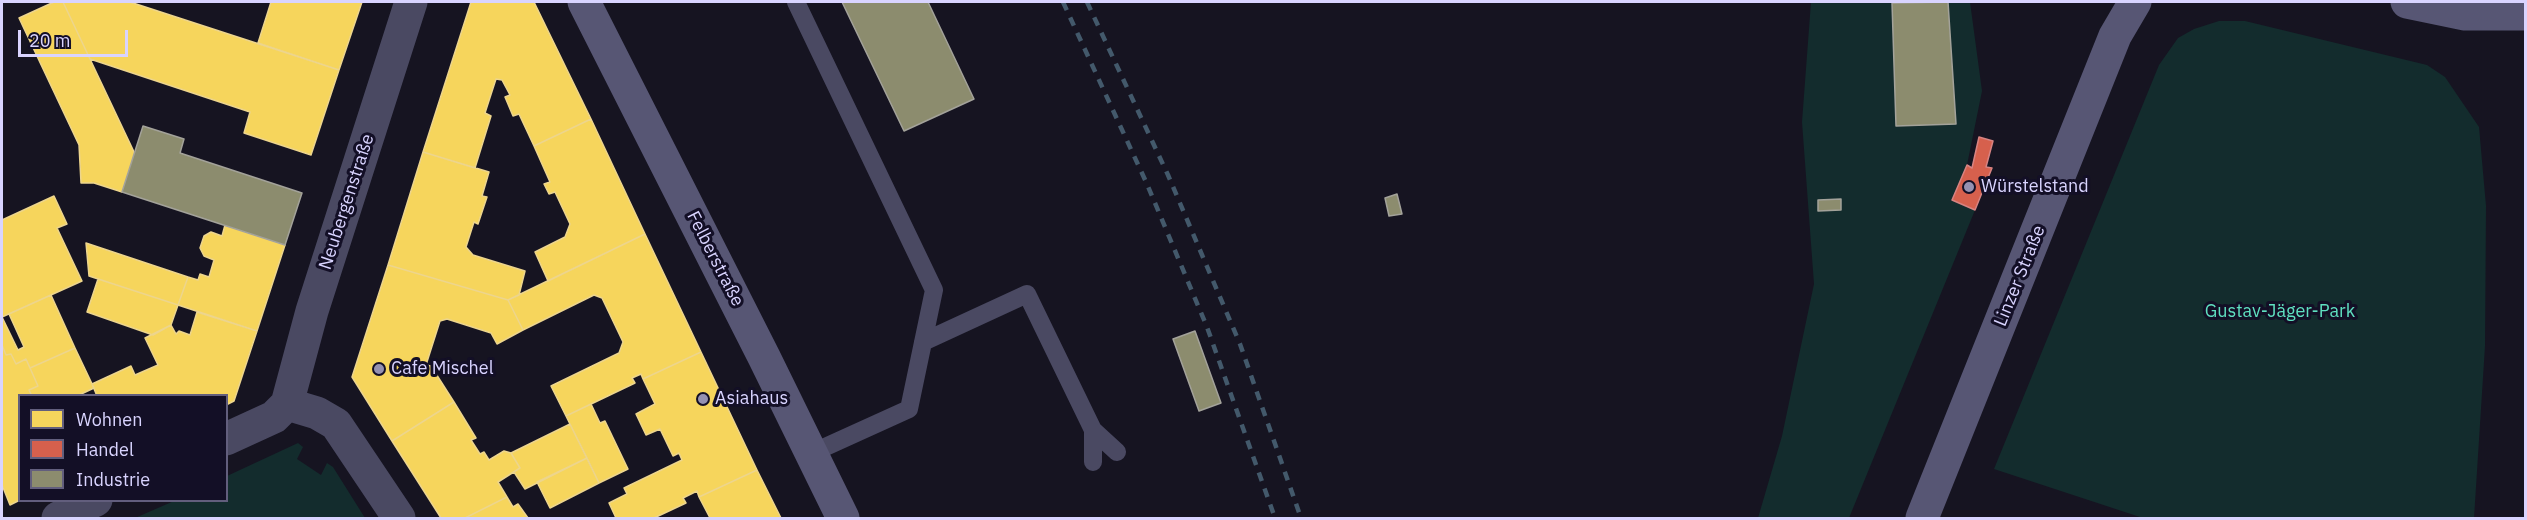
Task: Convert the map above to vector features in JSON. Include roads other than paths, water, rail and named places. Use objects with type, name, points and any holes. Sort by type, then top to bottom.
[{"type":"main road","name":"Felberstraße","points":[[584,2],[812,453],[843,519]]},
{"type":"main road","name":"Linzer Straße","points":[[1922,519],[2115,36],[2135,2]]},
{"type":"main road","points":[[2407,2],[2465,15],[2524,17]]},
{"type":"street","name":"Neubergenstraße","points":[[287,404],[312,311],[411,2]]},
{"type":"street","points":[[228,439],[274,417],[287,404],[317,413],[336,424],[399,519]]},
{"type":"street","points":[[58,519],[94,502]]},
{"type":"lane","points":[[796,2],[934,290],[909,409],[812,453]]},
{"type":"lane","points":[[923,342],[1027,294],[1093,430],[1117,452]]},
{"type":"lane","points":[[1093,430],[1093,462]]},
{"type":"railway","points":[[1063,2],[1147,184],[1207,327],[1275,518]]},
{"type":"railway","points":[[1087,2],[1168,175],[1240,344],[1301,518]]},
{"type":"place","name":"Würstelstand","points":[[1969,187]]},
{"type":"place","name":"Cafe Mischel","points":[[379,369]]},
{"type":"place","name":"Asiahaus","points":[[703,399]]},
{"type":"park label","name":"Gustav-Jäger-Park","points":[[2280,312]]}]
